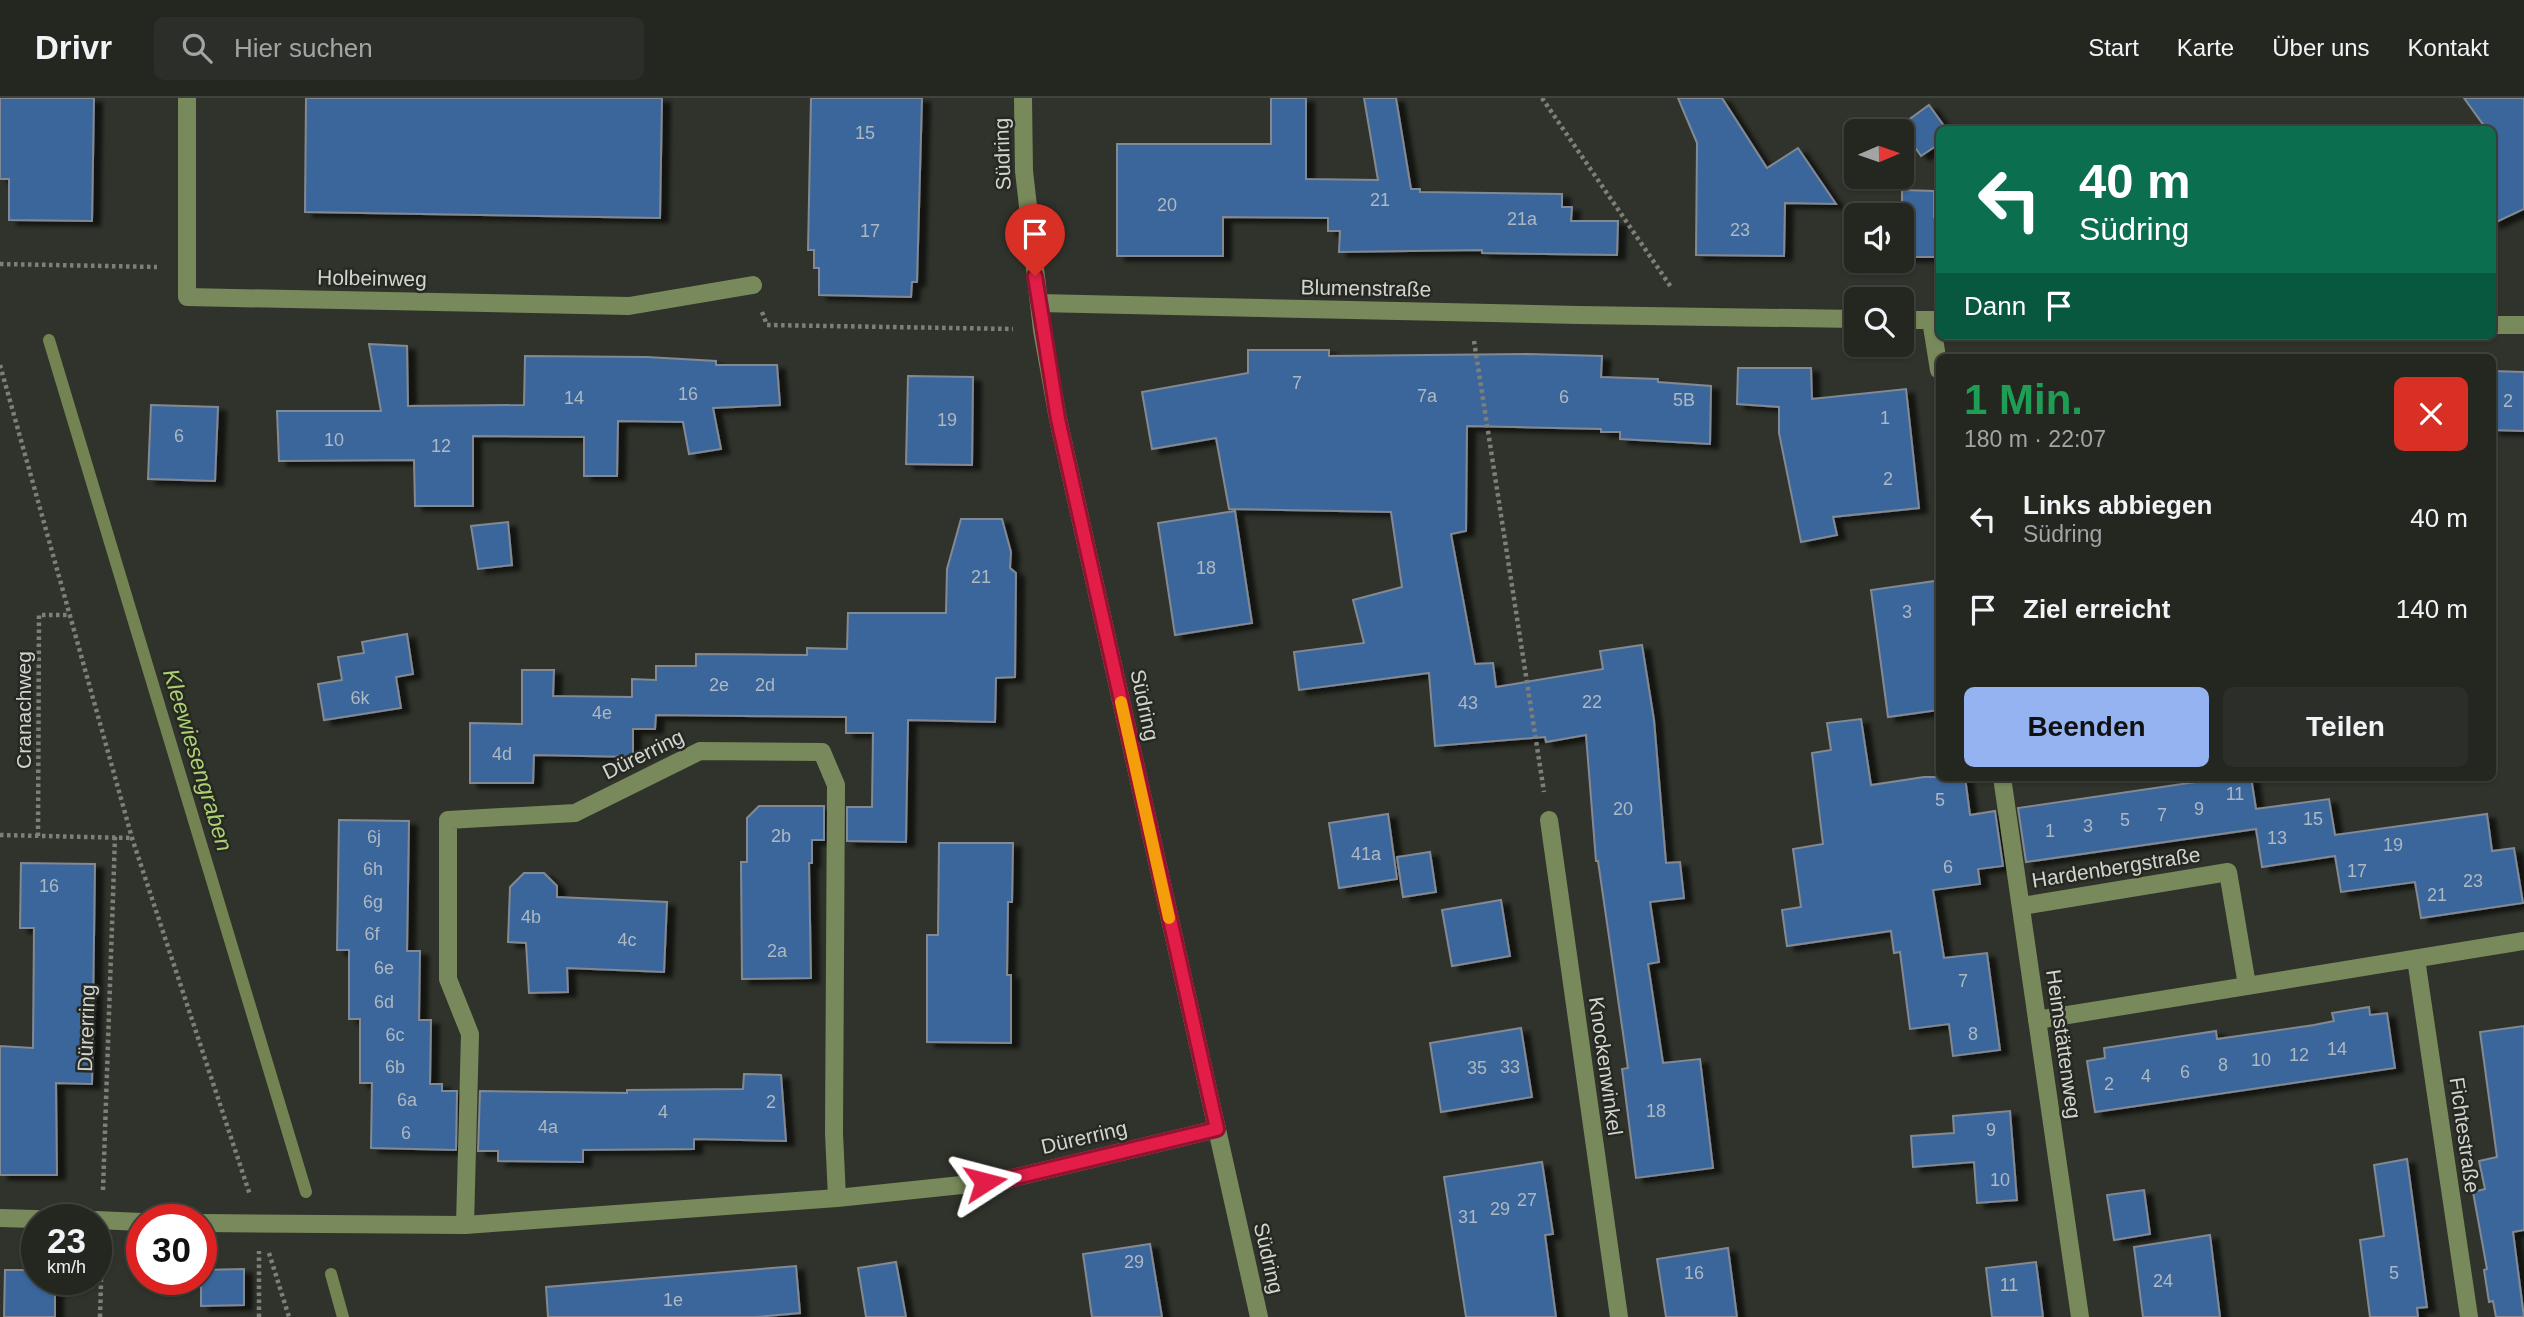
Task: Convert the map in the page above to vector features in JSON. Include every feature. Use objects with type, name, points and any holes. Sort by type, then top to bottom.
[{"type":"street","name":"Holbeinweg","points":[[187,98],[187,297],[629,306],[753,285]]},
{"type":"street","name":"Südring","points":[[1023,98],[1024,171],[1038,303],[1058,419],[1259,1317]]},
{"type":"street","name":"Blumenstraße","points":[[1038,303],[1844,319]]},
{"type":"street","points":[[1914,320],[1935,320]]},
{"type":"street","points":[[2496,325],[2524,325]]},
{"type":"street","name":"Dürerring","points":[[465,1225],[470,1034],[447,979],[447,820],[575,813],[701,751],[822,752],[836,785],[836,1198]]},
{"type":"street","name":"Heimstättenweg","points":[[2003,781],[2080,1317]]},
{"type":"street","name":"Knockenwinkel","points":[[1549,820],[1619,1317]]},
{"type":"street","name":"Hardenbergstraße","points":[[2022,906],[2228,872],[2246,985]]},
{"type":"street","points":[[2037,1020],[2524,941]]},
{"type":"street","name":"Fichtestraße","points":[[2416,959],[2469,1317]]},
{"type":"street","name":"Dürerring","points":[[217,1224],[465,1225],[836,1198],[1000,1181],[1217,1129]]},
{"type":"street","points":[[0,1218],[21,1219]]},
{"type":"path","points":[[1542,98],[1692,317]]},
{"type":"path","points":[[0,264],[187,267]]},
{"type":"path","points":[[753,285],[767,325],[1042,330]]},
{"type":"path","points":[[1470,313],[1549,820]]},
{"type":"path","points":[[0,365],[132,838],[289,1317]]},
{"type":"path","name":"Cranachweg","points":[[38,836],[39,615],[69,615]]},
{"type":"path","points":[[0,835],[132,838]]},
{"type":"path","name":"Dürerring","points":[[100,1204],[115,838]]},
{"type":"path","points":[[259,1317],[260,1225]]},
{"type":"path","name":"Dürerring","points":[[100,1295],[100,1317]]},
{"type":"building","points":[[0,98],[94,98],[92,221],[9,220],[9,179],[0,179]]},
{"type":"building","points":[[306,98],[662,98],[660,218],[305,212]]},
{"type":"building","points":[[811,98],[922,98],[917,282],[912,282],[911,297],[819,295],[819,268],[814,268],[814,250],[808,250]]},
{"type":"building","points":[[1271,98],[1306,98],[1306,179],[1378,180],[1364,98],[1396,98],[1411,189],[1420,189],[1420,192],[1562,194],[1562,207],[1572,207],[1571,221],[1618,221],[1617,255],[1482,253],[1482,250],[1339,252],[1340,231],[1328,231],[1328,218],[1223,217],[1223,256],[1117,256],[1117,144],[1271,144]]},
{"type":"building","points":[[1678,98],[1722,98],[1767,168],[1798,148],[1836,204],[1785,203],[1784,256],[1696,255],[1697,143]]},
{"type":"building","points":[[2464,98],[2524,98],[2524,209],[2496,222],[2496,126],[2484,126]]},
{"type":"building","points":[[1929,105],[1944,126],[1936,126],[1936,146],[1921,156],[1914,146],[1914,119],[1910,119]]},
{"type":"building","points":[[1902,190],[1934,191],[1936,257],[1914,257],[1914,203],[1902,203]]},
{"type":"building","points":[[369,344],[407,346],[408,406],[524,405],[525,356],[647,357],[716,361],[716,365],[777,365],[780,405],[713,408],[721,449],[689,454],[683,422],[618,421],[617,476],[584,476],[584,437],[473,436],[473,506],[415,506],[414,460],[279,461],[277,411],[381,411]]},
{"type":"building","points":[[1248,350],[1329,350],[1329,356],[1602,356],[1601,377],[1658,379],[1658,382],[1711,386],[1710,444],[1620,439],[1620,432],[1601,432],[1601,429],[1467,426],[1466,531],[1451,534],[1475,664],[1493,663],[1496,687],[1603,669],[1600,651],[1642,645],[1654,720],[1666,863],[1680,862],[1684,898],[1650,902],[1659,962],[1648,964],[1663,1063],[1700,1059],[1713,1168],[1636,1178],[1622,1069],[1628,1068],[1596,861],[1586,735],[1546,742],[1545,737],[1435,746],[1429,673],[1299,690],[1294,652],[1364,643],[1353,600],[1402,587],[1391,512],[1229,509],[1216,438],[1152,449],[1142,392],[1248,373]]},
{"type":"building","points":[[1738,368],[1811,368],[1812,399],[1906,389],[1919,508],[1833,517],[1837,535],[1801,542],[1779,433],[1779,407],[1737,404]]},
{"type":"building","points":[[2496,371],[2524,372],[2524,431],[2496,430]]},
{"type":"building","points":[[908,376],[973,377],[972,465],[906,464]]},
{"type":"building","points":[[151,405],[218,407],[215,481],[148,479]]},
{"type":"building","points":[[1235,511],[1252,623],[1175,635],[1158,523]]},
{"type":"building","points":[[961,519],[1002,519],[1011,552],[1010,568],[1016,573],[1015,677],[996,678],[995,722],[908,720],[906,842],[847,841],[847,807],[872,807],[873,733],[846,733],[846,717],[656,715],[655,729],[633,729],[633,757],[534,755],[533,783],[470,783],[470,723],[522,724],[522,670],[554,670],[553,696],[632,697],[632,679],[656,680],[656,666],[696,666],[696,654],[807,655],[807,648],[847,649],[848,613],[946,613],[947,569]]},
{"type":"building","points":[[508,522],[512,565],[478,569],[471,526]]},
{"type":"building","points":[[1935,581],[1936,710],[1888,717],[1871,590]]},
{"type":"building","points":[[407,634],[413,674],[396,677],[401,708],[324,720],[318,684],[342,680],[338,657],[364,653],[362,642]]},
{"type":"building","points":[[1861,719],[1871,785],[1924,777],[1936,777],[1936,781],[1966,781],[1970,815],[1995,811],[2003,866],[1978,869],[1980,884],[1933,890],[1944,958],[1987,953],[2000,1050],[1953,1056],[1949,1024],[1910,1029],[1900,952],[1894,953],[1891,931],[1787,946],[1782,910],[1801,907],[1793,849],[1823,844],[1812,753],[1831,750],[1827,723]]},
{"type":"building","points":[[2203,781],[2252,781],[2256,809],[2329,799],[2335,835],[2487,814],[2492,851],[2514,848],[2523,903],[2421,918],[2415,882],[2341,892],[2335,856],[2262,867],[2256,829],[2026,862],[2018,808]]},
{"type":"building","points":[[759,806],[824,806],[824,840],[812,840],[812,863],[809,863],[811,978],[742,979],[741,862],[747,862],[747,818]]},
{"type":"building","points":[[1388,814],[1397,879],[1339,888],[1329,823]]},
{"type":"building","points":[[339,820],[409,821],[407,951],[420,951],[419,1020],[431,1020],[430,1084],[442,1084],[442,1091],[457,1091],[456,1150],[371,1148],[372,1083],[360,1083],[360,1019],[349,1019],[349,950],[337,950]]},
{"type":"building","points":[[939,843],[1013,843],[1012,902],[1008,902],[1007,975],[1011,975],[1011,1043],[927,1042],[927,935],[938,935]]},
{"type":"building","points":[[1430,852],[1436,892],[1403,897],[1397,857]]},
{"type":"building","points":[[21,863],[95,864],[92,1084],[56,1083],[57,1175],[0,1175],[0,1046],[33,1048],[34,928],[20,928]]},
{"type":"building","points":[[524,873],[544,873],[557,886],[557,897],[667,902],[664,972],[567,968],[568,992],[529,993],[526,943],[508,942],[510,887]]},
{"type":"building","points":[[1501,900],[1510,956],[1452,966],[1442,910]]},
{"type":"building","points":[[2369,1007],[2370,1015],[2387,1013],[2395,1068],[2095,1112],[2087,1061],[2105,1058],[2104,1048],[2216,1031],[2217,1039],[2314,1025],[2334,1021],[2332,1013]]},
{"type":"building","points":[[2524,1026],[2524,1230],[2513,1232],[2524,1317],[2496,1317],[2493,1301],[2489,1302],[2484,1270],[2487,1269],[2473,1192],[2485,1189],[2479,1161],[2497,1157],[2480,1032]]},
{"type":"building","points":[[1521,1028],[1532,1097],[1441,1112],[1430,1043]]},
{"type":"building","points":[[744,1074],[781,1075],[786,1141],[694,1139],[694,1149],[583,1150],[583,1162],[498,1161],[498,1151],[478,1151],[480,1091],[627,1093],[627,1090],[743,1089]]},
{"type":"building","points":[[2010,1111],[2017,1200],[1977,1203],[1974,1162],[1913,1167],[1911,1136],[1954,1133],[1953,1116]]},
{"type":"building","points":[[2407,1159],[2427,1307],[2417,1308],[2418,1317],[2370,1317],[2360,1240],[2384,1236],[2374,1165]]},
{"type":"building","points":[[1542,1162],[1553,1234],[1545,1235],[1556,1317],[1466,1317],[1444,1177]]},
{"type":"building","points":[[2144,1190],[2150,1234],[2114,1240],[2107,1195]]},
{"type":"building","points":[[2210,1235],[2220,1317],[2143,1317],[2134,1247]]},
{"type":"building","points":[[1150,1244],[1162,1317],[1092,1317],[1083,1254]]},
{"type":"building","points":[[1728,1248],[1737,1317],[1666,1317],[1657,1259]]},
{"type":"building","points":[[896,1262],[906,1317],[866,1317],[858,1268]]},
{"type":"building","points":[[2036,1262],[2043,1317],[1992,1317],[1986,1268]]},
{"type":"building","points":[[796,1266],[800,1313],[756,1317],[548,1317],[546,1287]]},
{"type":"building","points":[[244,1269],[244,1305],[201,1306],[201,1295],[217,1295],[217,1270]]},
{"type":"building","points":[[5,1270],[21,1270],[21,1295],[55,1295],[55,1317],[4,1317]]},
{"type":"waterway","name":"Kleewiesengraben","points":[[49,340],[306,1192]]},
{"type":"waterway","name":"Kleewiesengraben","points":[[331,1274],[343,1317]]},
{"type":"slow traffic","points":[[1121,702],[1169,918]]},
{"type":"route","points":[[985,1182],[1000,1181],[1217,1129],[1058,419],[1035,276]]}]
